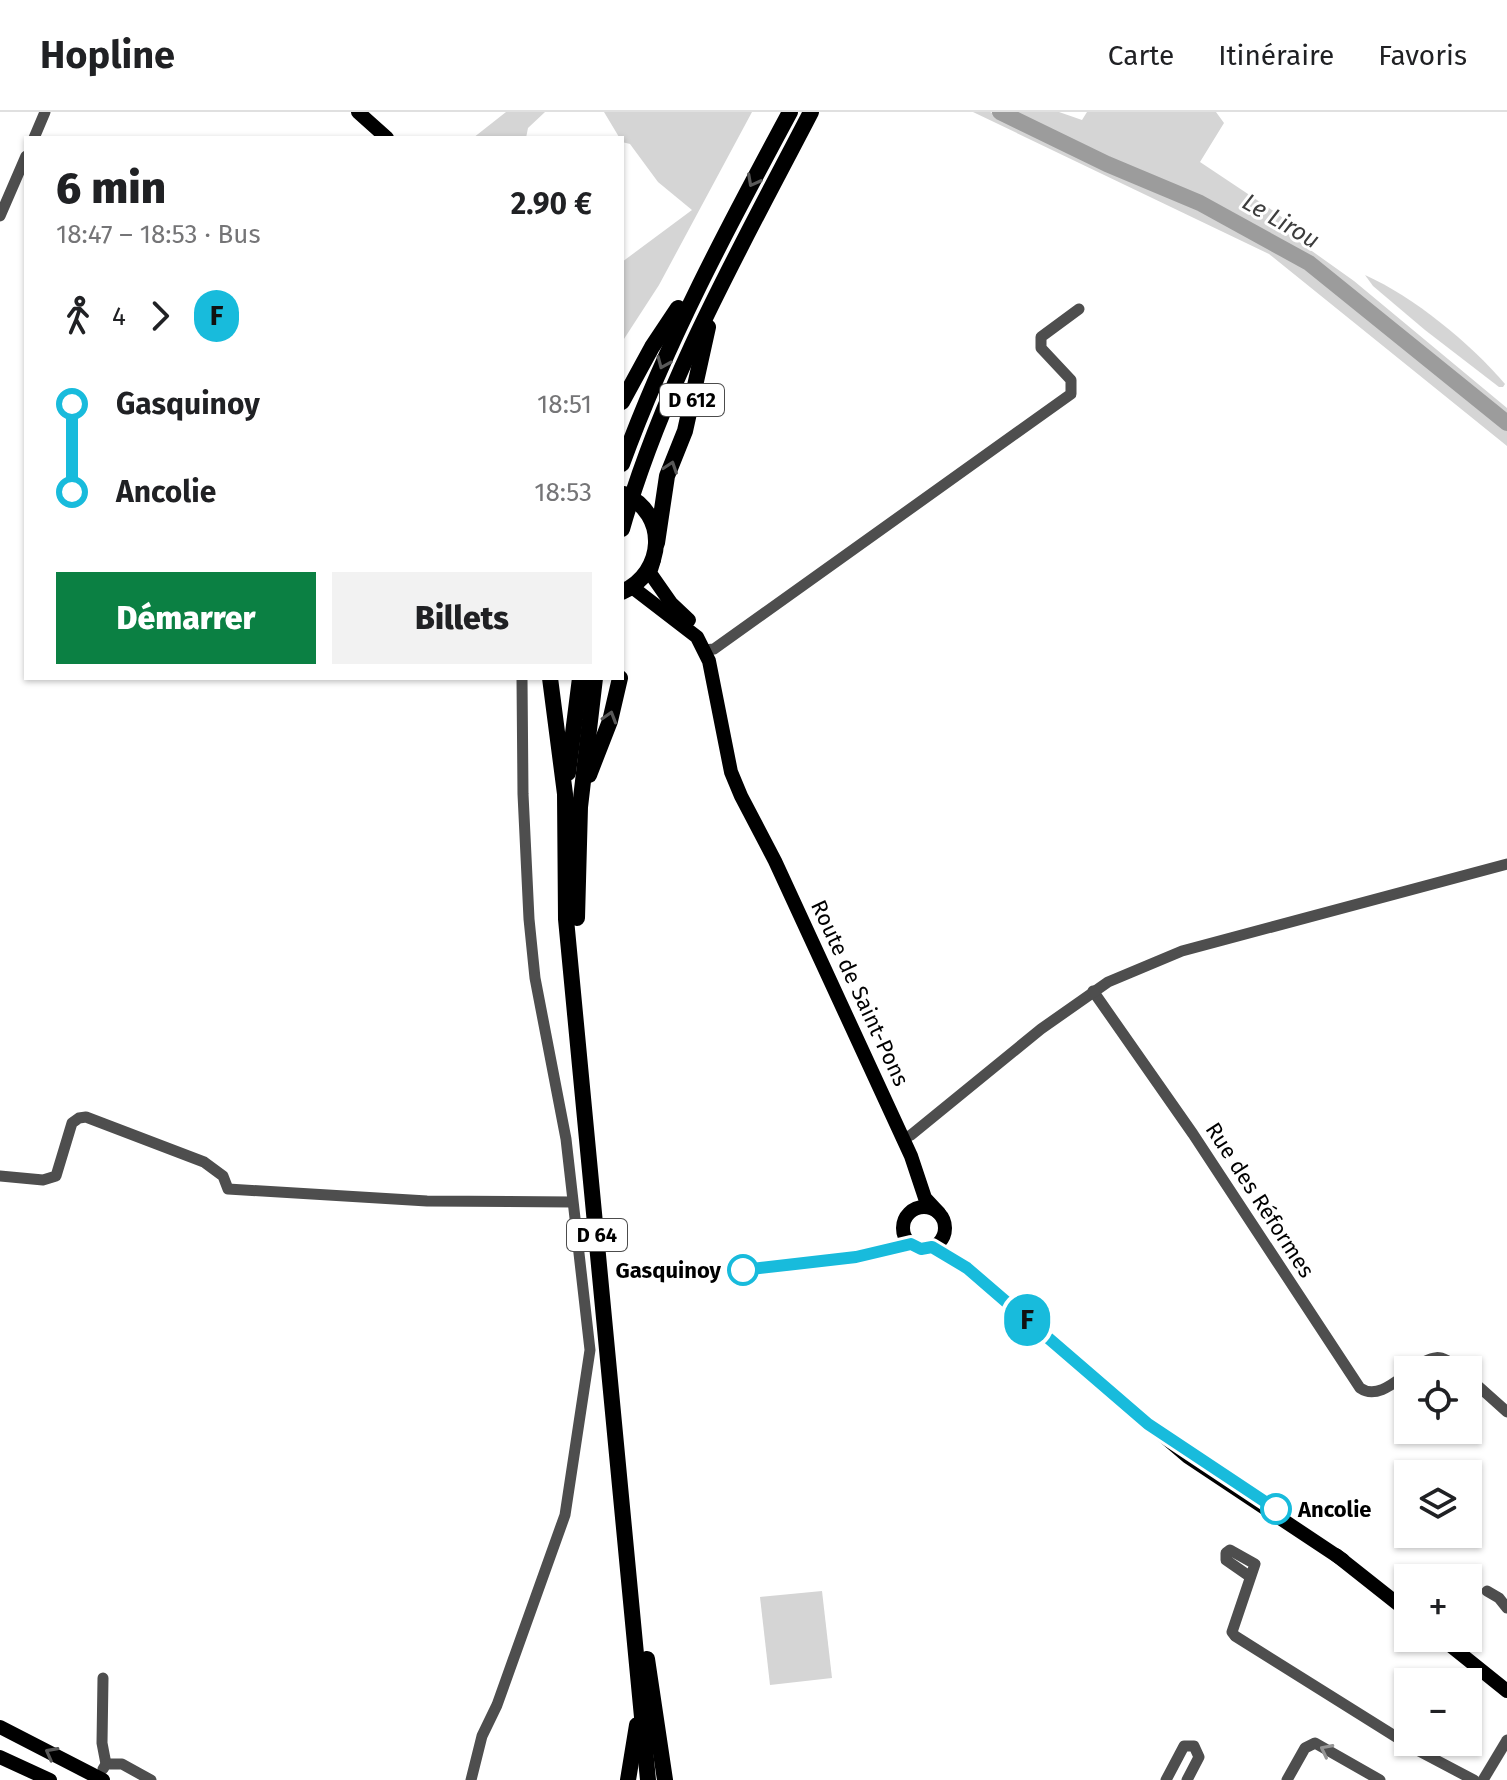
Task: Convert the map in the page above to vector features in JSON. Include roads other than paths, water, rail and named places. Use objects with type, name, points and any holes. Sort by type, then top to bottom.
[{"type":"highway","name":"D 612","points":[[624,398],[652,347],[706,267],[790,112]]},
{"type":"highway","name":"D 612","points":[[656,550],[667,476],[685,431],[712,313],[734,258],[811,112]]},
{"type":"highway","points":[[624,523],[685,363],[734,258]]},
{"type":"highway","points":[[624,459],[673,338],[706,267]]},
{"type":"highway","points":[[624,495],[640,504],[649,515],[656,550],[650,569],[625,593]]},
{"type":"highway","name":"D 64","points":[[550,680],[565,794],[566,919],[648,1780]]},
{"type":"highway","points":[[565,794],[580,680]]},
{"type":"highway","points":[[580,807],[595,680]]},
{"type":"highway","name":"D 64","points":[[620,680],[610,721],[580,807],[577,918],[655,1780]]},
{"type":"highway","points":[[646,1656],[665,1780]]},
{"type":"highway","points":[[628,1780],[637,1729],[638,1676]]},
{"type":"main road","points":[[358,112],[383,136]]},
{"type":"main road","name":"Route de Saint-Pons","points":[[656,550],[650,573],[671,603],[698,628],[709,650],[731,772],[911,1156],[925,1198],[939,1213]]},
{"type":"main road","name":"Route de Saint-Pons","points":[[625,593],[697,637],[709,650]]},
{"type":"main road","name":"Route de Saint-Pons","points":[[903,1141],[914,1195],[911,1211]]},
{"type":"main road","points":[[925,1207],[939,1213],[945,1222],[945,1233],[940,1242],[932,1247],[917,1248],[905,1236],[904,1222],[911,1211],[925,1207]]},
{"type":"main road","points":[[945,1233],[967,1268]]},
{"type":"main road","points":[[932,1247],[967,1268],[1148,1424],[1218,1478],[1343,1560],[1394,1601]]},
{"type":"main road","points":[[1458,1652],[1507,1691]]},
{"type":"main road","points":[[0,1727],[100,1779]]},
{"type":"main road","points":[[0,1757],[50,1780]]},
{"type":"street","points":[[35,136],[45,112]]},
{"type":"street","points":[[0,216],[24,161]]},
{"type":"street","points":[[709,650],[1071,394],[1071,380],[1041,348],[1041,337],[1079,309]]},
{"type":"street","points":[[471,1780],[482,1736],[497,1705],[565,1515],[590,1350],[566,1139],[535,978],[529,919],[522,680]]},
{"type":"street","points":[[903,1141],[1041,1029],[1108,982],[1182,951],[1507,864]]},
{"type":"street","name":"Rue des Réformes","points":[[1093,991],[1193,1134],[1360,1388],[1376,1393],[1394,1382]]},
{"type":"street","points":[[0,1176],[43,1180],[56,1176],[72,1123],[86,1117],[204,1162],[223,1176],[228,1189],[427,1201],[572,1202]]},
{"type":"street","points":[[1482,1390],[1507,1412]]},
{"type":"street","points":[[1249,1576],[1232,1632],[1235,1636],[1458,1777],[1474,1780]]},
{"type":"street","points":[[1487,1591],[1499,1598],[1507,1608]]},
{"type":"street","points":[[100,1779],[106,1764],[102,1743],[103,1678]]},
{"type":"street","points":[[1483,1780],[1507,1740]]},
{"type":"street","points":[[1287,1780],[1305,1748],[1315,1743],[1380,1780]]},
{"type":"street","points":[[1166,1780],[1184,1746],[1194,1746],[1199,1757],[1187,1780]]},
{"type":"street","points":[[106,1764],[122,1764],[151,1780]]},
{"type":"waterway","name":"Le Lirou","points":[[1000,112],[1107,164],[1200,203],[1309,263],[1507,423]]},
{"type":"place","name":"Gasquinoy","points":[[743,1270]]},
{"type":"place","name":"Ancolie","points":[[1276,1509]]}]
